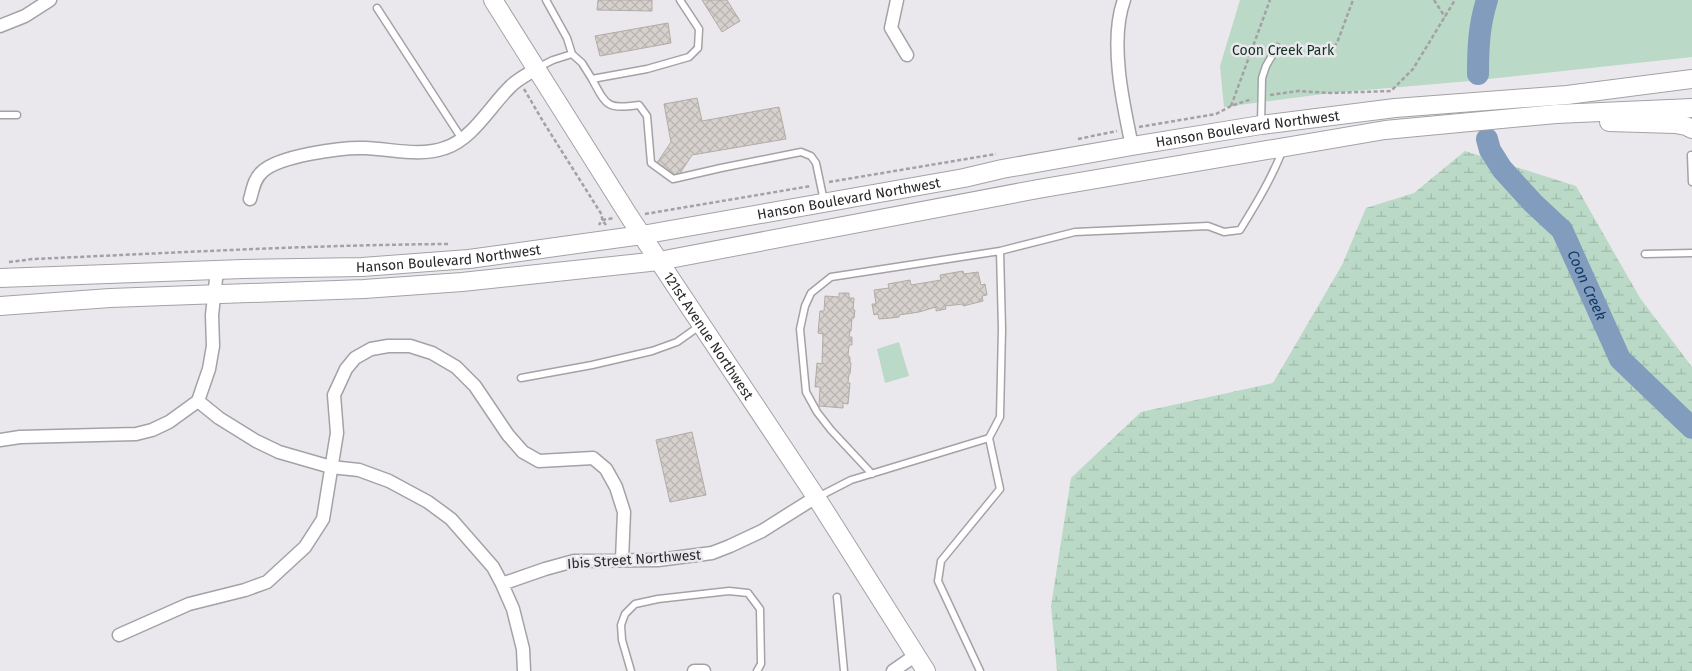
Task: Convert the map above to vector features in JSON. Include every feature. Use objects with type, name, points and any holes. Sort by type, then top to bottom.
[{"type":"main road","name":"121st Avenue Northwest","points":[[493,0],[642,235],[816,498],[926,671]]},
{"type":"main road","name":"Hanson Boulevard Northwest","points":[[0,278],[362,266],[470,260],[642,235],[1132,146],[1261,125],[1396,108],[1567,95],[1692,79]]},
{"type":"main road","name":"Hanson Boulevard Northwest","points":[[0,306],[110,298],[364,290],[462,282],[659,261],[1000,196],[1385,130],[1556,114],[1692,108]]},
{"type":"main road","points":[[1556,114],[1595,121],[1676,124],[1692,129]]},
{"type":"main road","points":[[1000,196],[1018,184],[1250,143],[1260,135],[1261,125]]},
{"type":"street","points":[[0,26],[25,16],[50,0]]},
{"type":"street","points":[[897,0],[891,28],[907,55]]},
{"type":"street","points":[[1124,0],[1121,9],[1117,51],[1132,146]]},
{"type":"street","points":[[250,199],[255,181],[262,172],[274,164],[318,152],[363,148],[417,153],[447,148],[475,128],[512,85],[536,69]]},
{"type":"street","points":[[0,440],[20,437],[136,434],[152,430],[169,422],[198,401],[209,369],[213,346],[212,315],[217,270]]},
{"type":"street","points":[[119,635],[189,604],[245,590],[267,582],[305,547],[323,519],[337,433],[334,395],[346,369],[355,358],[371,349],[388,346],[410,346],[432,353],[456,367],[475,386],[508,436],[523,452],[539,461],[593,458],[606,469],[616,487],[624,512],[622,560]]},
{"type":"street","points":[[198,401],[219,418],[256,441],[279,452],[330,467],[359,470],[381,478],[428,502],[451,519],[493,567],[502,584],[513,609],[523,649],[524,671]]},
{"type":"street","name":"Ibis Street Northwest","points":[[502,584],[574,561],[658,560],[712,553],[762,531],[816,498]]},
{"type":"street","points":[[893,671],[916,655]]},
{"type":"street","points":[[694,671],[704,671]]},
{"type":"lane","points":[[546,0],[567,38],[572,54],[582,63],[606,103],[613,107],[640,105],[647,116],[651,163],[672,179],[801,152],[811,156],[816,163],[822,184],[824,202]]},
{"type":"lane","points":[[592,79],[647,70],[689,57],[698,48],[698,29],[680,0]]},
{"type":"lane","points":[[377,8],[462,139]]},
{"type":"lane","points":[[1261,125],[1262,78],[1266,66],[1277,47]]},
{"type":"lane","points":[[536,69],[553,60],[572,54]]},
{"type":"lane","points":[[0,115],[18,115]]},
{"type":"lane","points":[[872,474],[831,430],[817,412],[806,392],[800,329],[805,306],[811,293],[831,277],[1000,251],[1075,232],[1208,226],[1224,232],[1240,230],[1266,182],[1277,167],[1284,146]]},
{"type":"lane","points":[[1691,155],[1692,182]]},
{"type":"lane","points":[[980,671],[938,581],[941,562],[1000,489],[989,438],[1000,417],[1002,329],[1000,251]]},
{"type":"lane","points":[[1645,254],[1692,253]]},
{"type":"lane","points":[[520,378],[592,365],[652,351],[677,342],[702,324]]},
{"type":"lane","points":[[816,498],[851,480],[989,438]]},
{"type":"lane","points":[[632,671],[622,640],[621,626],[625,614],[635,604],[658,599],[729,591],[748,593],[760,609],[761,664],[757,671]]},
{"type":"lane","points":[[837,597],[844,671]]},
{"type":"path","points":[[1232,106],[1270,0]]},
{"type":"path","points":[[1325,56],[1337,43],[1353,0]]},
{"type":"path","points":[[1434,0],[1445,16]]},
{"type":"path","points":[[1390,91],[1412,69],[1455,0]]},
{"type":"path","points":[[519,80],[602,215],[602,220],[596,228]]},
{"type":"path","points":[[1071,141],[1128,128]]},
{"type":"path","points":[[654,214],[1004,153]]},
{"type":"path","points":[[8,262],[33,259],[218,250],[395,244],[456,244]]},
{"type":"green space","name":"Coon Creek Park","points":[[1240,0],[1692,0],[1692,57],[1470,81],[1331,93],[1224,107],[1220,66]]},
{"type":"green space","points":[[1465,151],[1576,186],[1640,298],[1692,367],[1692,671],[1057,671],[1051,606],[1071,478],[1141,412],[1273,383],[1342,265],[1366,208],[1414,193]]},
{"type":"green space","points":[[899,342],[909,376],[885,383],[877,349]]},
{"type":"building","points":[[598,0],[652,0],[652,11],[597,10]]},
{"type":"building","points":[[702,0],[727,0],[740,21],[722,32]]},
{"type":"building","points":[[668,23],[671,43],[600,56],[595,36]]},
{"type":"building","points":[[697,98],[702,121],[779,107],[786,139],[692,155],[677,178],[657,163],[671,142],[664,104]]},
{"type":"building","points":[[963,271],[964,274],[978,272],[981,285],[985,284],[987,295],[982,296],[983,301],[963,306],[963,304],[945,306],[946,309],[936,311],[936,307],[899,315],[899,317],[879,319],[878,314],[874,315],[872,304],[876,304],[874,290],[889,288],[888,284],[910,280],[911,285],[941,280],[940,275]]},
{"type":"building","points":[[839,293],[849,293],[849,298],[854,298],[853,310],[855,310],[849,337],[852,337],[852,345],[849,345],[848,356],[851,363],[848,383],[850,383],[848,404],[843,403],[843,408],[819,406],[820,387],[815,387],[817,363],[822,364],[823,334],[818,333],[820,311],[824,311],[825,296],[839,297]]},
{"type":"building","points":[[692,432],[706,495],[670,502],[656,440]]},
{"type":"waterway","name":"Coon Creek","points":[[1478,74],[1482,18],[1487,0]]},
{"type":"waterway","name":"Coon Creek","points":[[1487,139],[1490,150],[1502,169],[1533,203],[1562,230],[1620,359],[1692,428]]}]
